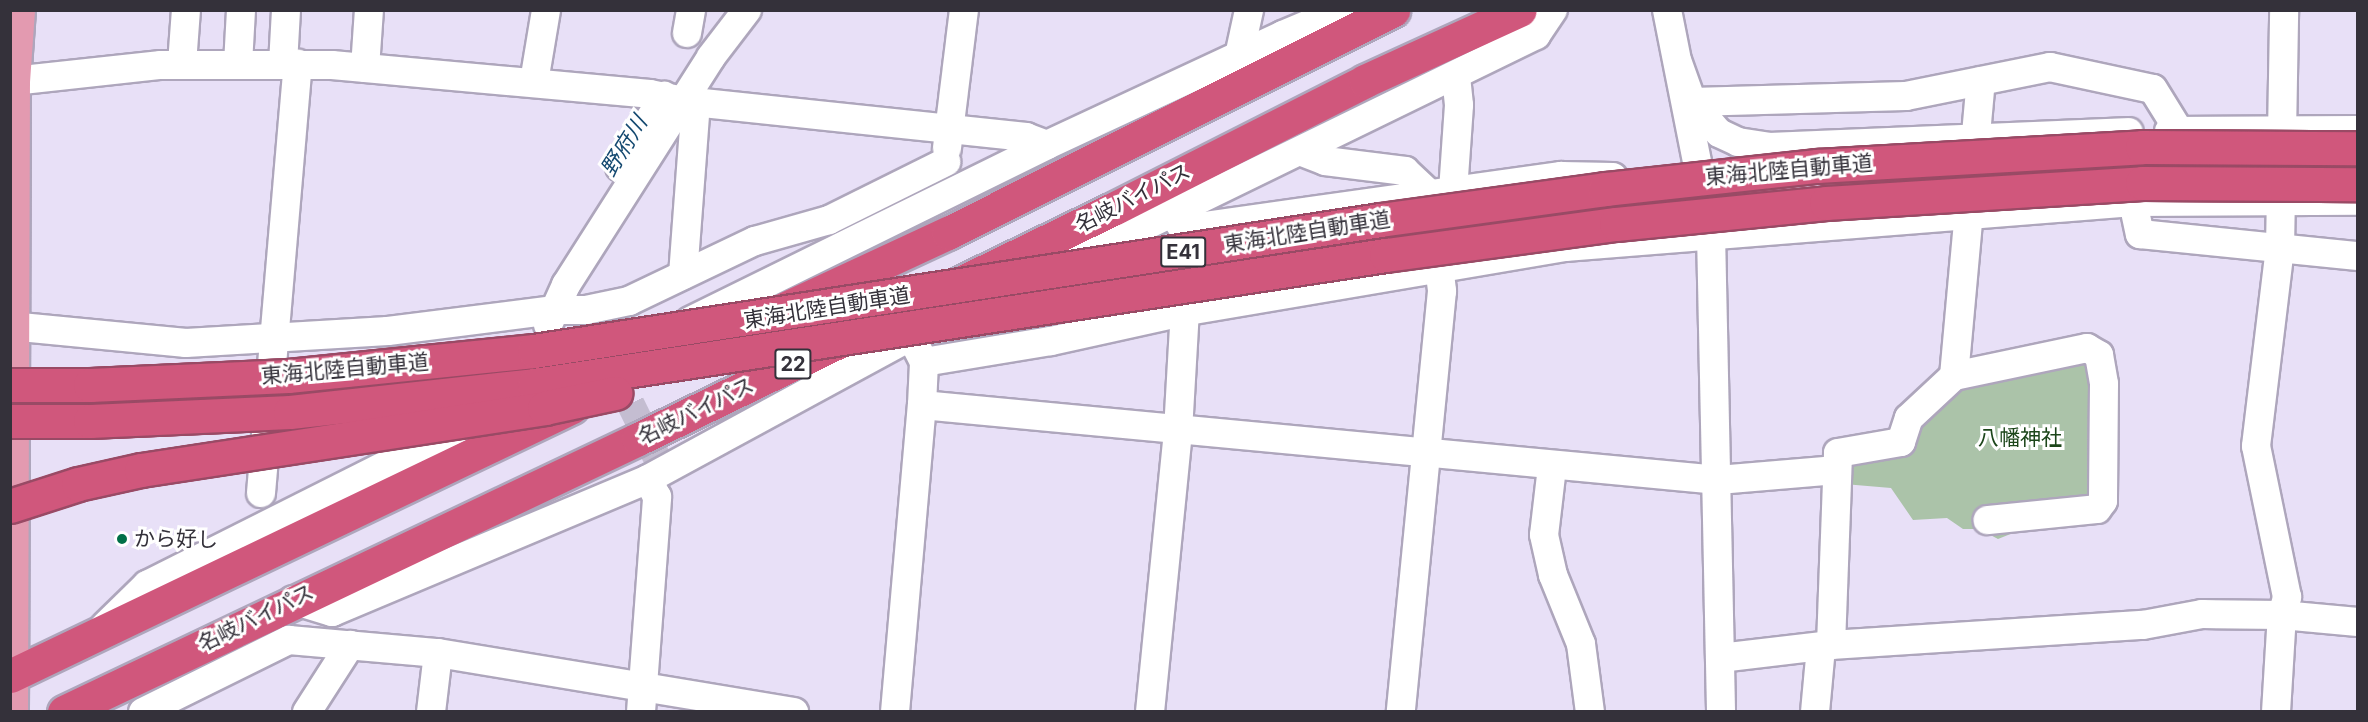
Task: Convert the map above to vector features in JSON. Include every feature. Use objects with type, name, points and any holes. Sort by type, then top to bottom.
[{"type":"highway","name":"22","points":[[11,676],[588,400],[948,233],[1393,10]]},
{"type":"highway","name":"名岐バイパス","points":[[64,711],[293,600],[649,434],[1115,208],[1365,81],[1520,10]]},
{"type":"highway","name":"東海北陸自動車道","points":[[10,385],[191,381],[288,376],[534,351],[1380,220],[1605,189],[1805,167],[2142,147],[2358,148]]},
{"type":"highway","name":"東海北陸自動車道","points":[[10,421],[90,422],[291,412],[557,381],[1011,311],[1604,226],[1826,203],[2142,183],[2358,184]]},
{"type":"highway","points":[[10,506],[78,483],[141,470],[544,408],[1011,311]]},
{"type":"highway","points":[[10,374],[191,381]]},
{"type":"main road","points":[[11,711],[12,81],[18,10]]},
{"type":"street","points":[[182,64],[186,10]]},
{"type":"street","points":[[238,64],[241,10]]},
{"type":"street","points":[[261,493],[274,338],[291,64],[286,10]]},
{"type":"street","points":[[365,68],[369,10]]},
{"type":"street","points":[[534,82],[546,10]]},
{"type":"street","points":[[536,321],[679,99],[747,10]]},
{"type":"street","points":[[952,192],[946,162],[948,130],[964,10]]},
{"type":"street","points":[[1239,56],[1249,10]]},
{"type":"street","points":[[293,600],[332,612],[656,471],[910,337],[1178,222],[1302,152],[1536,35],[1553,10]]},
{"type":"street","points":[[1667,10],[1711,233],[1718,480],[1721,711]]},
{"type":"street","points":[[2276,711],[2282,615],[2287,597],[2256,446],[2280,249],[2284,10]]},
{"type":"street","points":[[93,638],[147,585],[413,449],[753,292],[1047,145],[1313,22],[1360,26]]},
{"type":"street","points":[[1678,63],[1692,102],[1719,133],[1738,142],[1771,147],[2179,131],[2358,130]]},
{"type":"street","points":[[12,81],[182,64],[291,64],[365,68],[534,82],[1026,137],[1047,145]]},
{"type":"street","points":[[1692,102],[1906,96],[2050,67],[2153,89],[2179,131]]},
{"type":"street","points":[[1401,711],[1429,452],[1441,267],[1442,192],[1459,105],[1456,76]]},
{"type":"street","points":[[1954,376],[1981,81]]},
{"type":"street","points":[[679,99],[683,275]]},
{"type":"street","points":[[1302,152],[1324,161],[1406,171],[1442,192]]},
{"type":"street","points":[[11,326],[186,343],[536,321],[591,321],[755,242],[829,220],[946,162]]},
{"type":"street","points":[[1178,222],[1561,177],[1658,177],[1699,172]]},
{"type":"street","points":[[924,362],[1051,341],[1187,311],[1565,247],[1968,212],[2133,202],[2282,199],[2358,201]]},
{"type":"street","points":[[2133,202],[2140,234],[2358,256]]},
{"type":"street","points":[[1150,711],[1178,431],[1187,311],[1178,222]]},
{"type":"street","points":[[895,711],[924,362],[910,337]]},
{"type":"street","points":[[1815,711],[1826,646],[1838,453],[1901,442],[1909,418],[1954,376],[2087,348],[2099,355],[2104,384],[2103,501],[2097,508],[1988,520]]},
{"type":"street","points":[[922,405],[1178,431],[1429,452],[1552,467],[1718,480],[1837,470]]},
{"type":"street","points":[[1552,467],[1544,535],[1553,575],[1581,644],[1590,711]]},
{"type":"street","points":[[643,699],[657,497],[656,471]]},
{"type":"street","points":[[1720,658],[1826,646],[2143,625],[2202,614],[2282,615],[2358,622]]},
{"type":"street","points":[[143,711],[170,705],[290,640],[438,653],[643,699],[794,711]]},
{"type":"street","points":[[307,711],[350,645]]},
{"type":"street","points":[[431,711],[438,653]]},
{"type":"green space","name":"八幡神社","points":[[2090,354],[2097,509],[2022,513],[2013,533],[1998,539],[1979,529],[1963,529],[1947,518],[1913,520],[1891,488],[1844,484],[1838,453],[1901,442],[1954,376]]},
{"type":"tunnel","points":[[612,366],[659,462]]},
{"type":"place","name":"から好し","points":[[122,539]]},
{"type":"water label","name":"野府川","points":[[624,146]]}]
